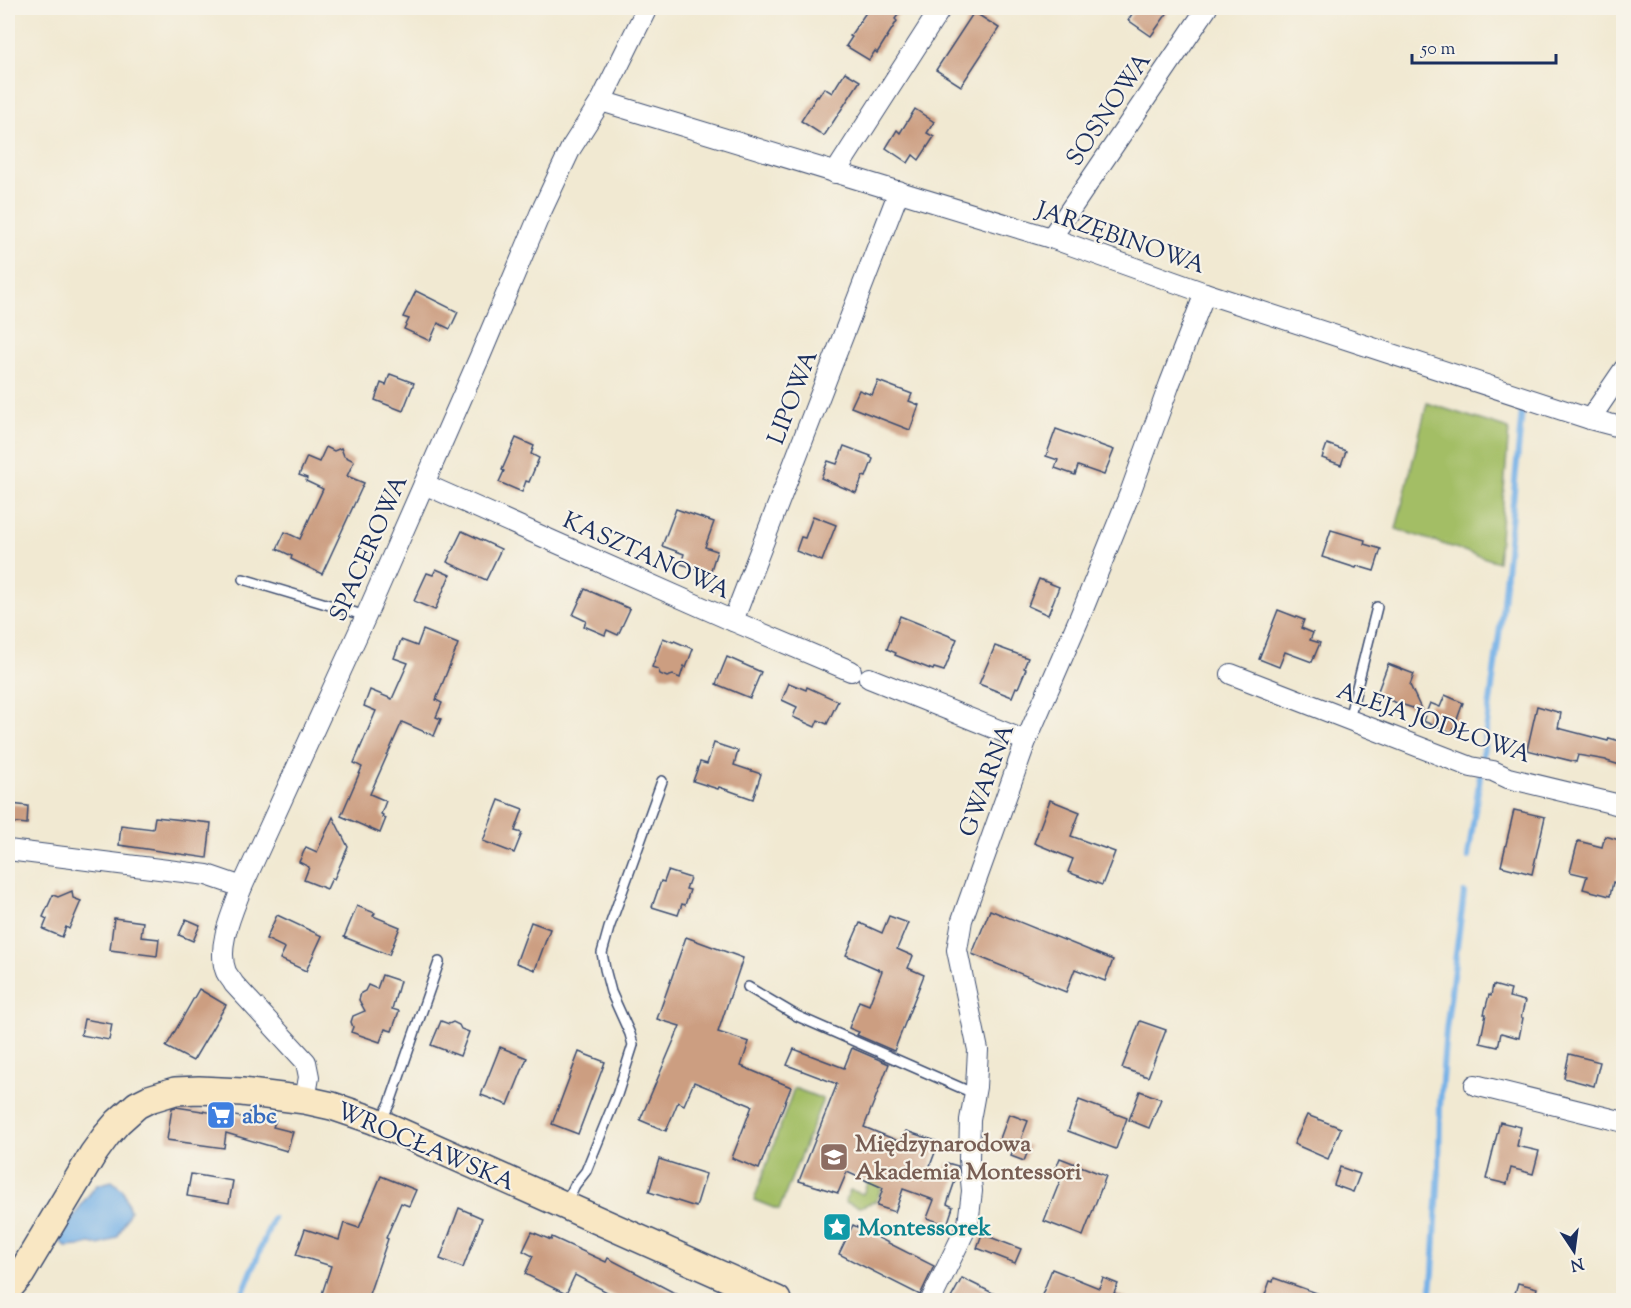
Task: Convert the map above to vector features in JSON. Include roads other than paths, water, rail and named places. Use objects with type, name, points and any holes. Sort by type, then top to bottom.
[{"type":"street","name":"SPACEROWA","points":[[305,1100],[309,1077],[306,1062],[234,984],[226,972],[223,958],[226,931],[242,887],[366,616],[570,148],[601,101],[647,8]]},
{"type":"street","points":[[835,173],[941,8]]},
{"type":"street","name":"SOSNOWA","points":[[1050,238],[1207,8]]},
{"type":"street","name":"JARZĘBINOWA","points":[[601,101],[1050,238],[1205,293],[1623,428]]},
{"type":"street","name":"LIPOWA","points":[[733,621],[898,191]]},
{"type":"street","name":"GWARNA","points":[[931,1300],[968,1224],[972,1191],[969,1159],[970,1120],[975,1094],[978,1050],[957,950],[962,920],[1026,741],[1130,493],[1205,293]]},
{"type":"street","points":[[1590,419],[1623,369]]},
{"type":"street","name":"KASZTANOWA","points":[[424,483],[733,621],[1026,741]]},
{"type":"street","name":"ALEJA JODŁOWA","points":[[1231,674],[1471,767],[1623,807]]},
{"type":"street","points":[[8,850],[207,875],[242,887]]},
{"type":"street","points":[[1475,1085],[1623,1122]]},
{"type":"street","name":"WROCŁAWSKA","points":[[8,1289],[21,1274],[93,1154],[112,1129],[137,1105],[149,1099],[175,1091],[199,1090],[242,1092],[305,1100],[380,1123],[777,1300]]},
{"type":"lane","points":[[243,579],[366,616]]},
{"type":"lane","points":[[1349,719],[1377,607]]},
{"type":"lane","points":[[564,1205],[586,1171],[617,1095],[633,1045],[611,992],[602,953],[628,873],[662,781]]},
{"type":"lane","points":[[380,1123],[390,1103],[439,962]]},
{"type":"lane","points":[[748,987],[797,1016],[975,1094]]},
{"type":"water","points":[[112,1181],[123,1190],[130,1211],[118,1236],[99,1245],[90,1243],[66,1247],[59,1240],[84,1201],[97,1185]]},
{"type":"waterway","points":[[1482,762],[1502,613],[1522,411]]},
{"type":"waterway","points":[[1468,857],[1480,776]]},
{"type":"waterway","points":[[1430,1300],[1446,1030],[1464,893]]},
{"type":"waterway","points":[[240,1300],[273,1218]]},
{"type":"place","name":"abc","points":[[221,1115]]},
{"type":"place","name":"Międzynarodowa Akademia Montessori","points":[[834,1157]]},
{"type":"place","name":"Montessorek","points":[[837,1227]]}]
